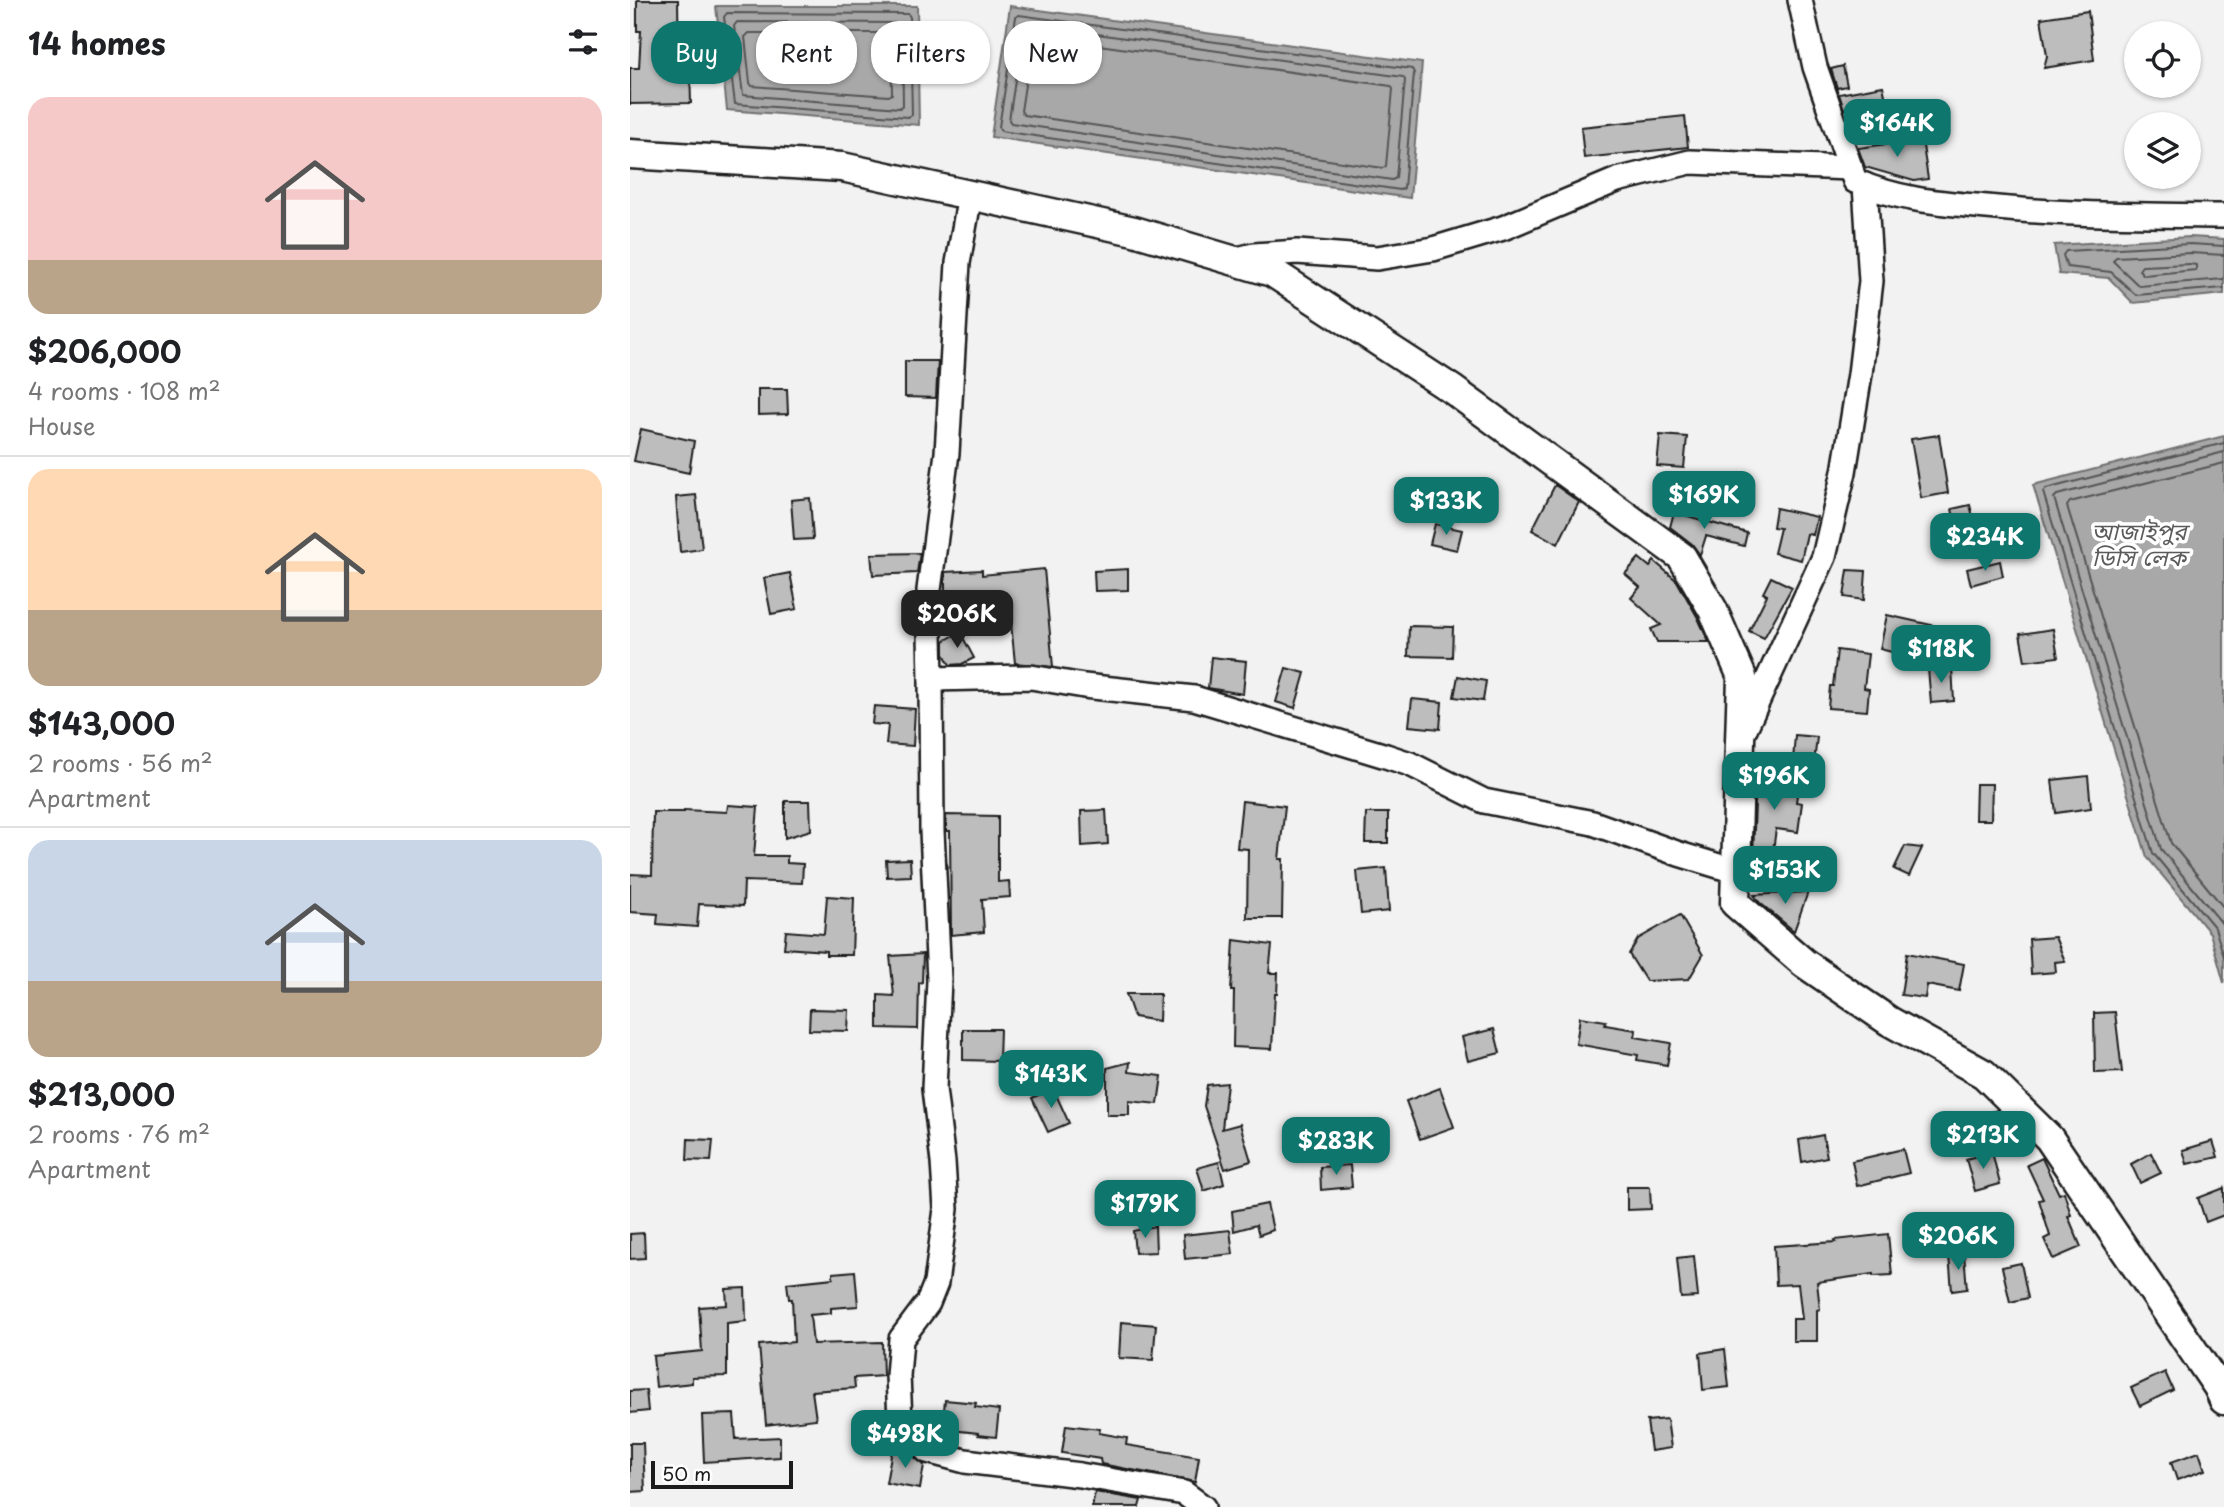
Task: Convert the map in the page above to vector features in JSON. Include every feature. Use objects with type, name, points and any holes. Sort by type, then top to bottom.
[{"type":"street","points":[[1739,743],[1824,557],[1844,472],[1860,374],[1871,281],[1858,177],[1815,68],[1800,0]]},
{"type":"street","points":[[630,154],[842,167],[1134,231],[1272,272],[1441,383],[1682,557],[1713,610],[1742,677],[1735,903],[1804,963],[1889,1021],[1984,1074],[2049,1138],[2218,1387],[2224,1400]]},
{"type":"street","points":[[1233,260],[1254,255],[1297,252],[1377,258],[1433,249],[1503,228],[1617,180],[1690,162],[1858,177],[1927,202],[2024,211],[2224,216]]},
{"type":"street","points":[[970,195],[958,263],[947,453],[929,590],[932,831],[939,980],[934,1089],[946,1209],[936,1283],[928,1303],[901,1339],[898,1376],[900,1420],[927,1451],[965,1461],[1080,1475],[1184,1493],[1203,1507]]},
{"type":"street","points":[[931,679],[1031,677],[1084,686],[1194,698],[1410,764],[1484,801],[1594,823],[1679,855],[1735,871]]},
{"type":"water","points":[[716,6],[917,6],[917,21],[871,21],[871,84],[918,84],[919,125],[727,110],[724,84],[742,84],[742,21],[718,21]]},
{"type":"water","points":[[1010,6],[1422,63],[1410,198],[991,137],[1004,47],[1004,84],[1102,84],[1102,21],[1008,21]]},
{"type":"water","points":[[2190,237],[2224,239],[2224,294],[2133,303],[2109,278],[2059,274],[2054,245]]},
{"type":"water","name":"আজাইপুর ডিসি লেক","points":[[2224,436],[2224,983],[2210,933],[2147,857],[2033,485]]},
{"type":"building","points":[[637,0],[678,0],[678,21],[651,21],[651,84],[690,84],[691,103],[630,104],[630,68],[639,68],[641,31],[637,31]]},
{"type":"building","points":[[2088,11],[2094,60],[2044,68],[2047,56],[2041,18]]},
{"type":"building","points":[[1843,66],[1847,86],[1837,88],[1831,69]]},
{"type":"building","points":[[1883,86],[1886,100],[1844,109],[1839,94]]},
{"type":"building","points":[[1685,116],[1688,147],[1584,158],[1581,127]]},
{"type":"building","points":[[1922,139],[1928,179],[1914,181],[1865,167],[1858,148]]},
{"type":"building","points":[[905,361],[938,361],[936,398],[905,397]]},
{"type":"building","points":[[758,389],[787,389],[788,414],[758,415]]},
{"type":"building","points":[[641,429],[694,441],[689,473],[634,461]]},
{"type":"building","points":[[1660,435],[1687,437],[1684,468],[1657,466]]},
{"type":"building","points":[[1939,435],[1948,493],[1921,498],[1911,439]]},
{"type":"building","points":[[1555,485],[1579,502],[1558,544],[1532,530]]},
{"type":"building","points":[[696,495],[702,549],[680,552],[676,497]]},
{"type":"building","points":[[810,498],[813,539],[794,540],[791,500]]},
{"type":"building","points":[[1970,505],[1977,532],[1960,542],[1952,509]]},
{"type":"building","points":[[1776,508],[1817,517],[1813,535],[1807,534],[1801,560],[1774,553],[1780,528],[1773,527]]},
{"type":"building","points":[[1674,512],[1747,533],[1744,546],[1706,536],[1700,555],[1692,544],[1670,527]]},
{"type":"building","points":[[1435,524],[1462,530],[1457,550],[1430,544]]},
{"type":"building","points":[[920,553],[917,573],[873,575],[871,554]]},
{"type":"building","points":[[1639,558],[1650,567],[1654,561],[1677,581],[1709,642],[1657,642],[1651,629],[1661,625],[1631,598],[1640,587],[1625,574]]},
{"type":"building","points":[[2000,561],[2003,576],[1971,585],[1967,569]]},
{"type":"building","points":[[1044,569],[1053,667],[1015,663],[1011,623],[950,627],[948,598],[945,598],[945,572],[982,570],[982,575]]},
{"type":"building","points":[[1128,569],[1128,590],[1095,591],[1094,571]]},
{"type":"building","points":[[1848,570],[1866,571],[1864,600],[1844,597]]},
{"type":"building","points":[[790,573],[797,609],[771,614],[764,578]]},
{"type":"building","points":[[1771,577],[1792,587],[1764,638],[1749,631],[1767,595],[1763,593]]},
{"type":"building","points":[[1887,615],[1940,627],[1931,662],[1880,649]]},
{"type":"building","points":[[1409,626],[1453,627],[1452,657],[1408,656]]},
{"type":"building","points":[[2053,629],[2058,657],[2025,661],[2020,634]]},
{"type":"building","points":[[960,632],[974,658],[962,664],[950,665],[944,654],[944,641]]},
{"type":"building","points":[[1837,650],[1868,654],[1864,688],[1869,689],[1867,711],[1828,708]]},
{"type":"building","points":[[1211,657],[1246,661],[1243,694],[1208,688]]},
{"type":"building","points":[[1952,667],[1954,701],[1931,703],[1928,669]]},
{"type":"building","points":[[1286,668],[1305,673],[1295,708],[1276,702]]},
{"type":"building","points":[[1458,676],[1486,681],[1483,701],[1454,697]]},
{"type":"building","points":[[1412,699],[1442,702],[1440,729],[1409,726]]},
{"type":"building","points":[[874,706],[915,709],[913,746],[886,744],[888,725],[872,724]]},
{"type":"building","points":[[1795,735],[1817,737],[1814,763],[1793,761]]},
{"type":"building","points":[[1756,776],[1799,781],[1796,802],[1802,803],[1798,832],[1776,829],[1772,858],[1753,856]]},
{"type":"building","points":[[2088,776],[2091,808],[2056,813],[2052,780]]},
{"type":"building","points":[[1976,784],[1992,784],[1991,820],[1975,820]]},
{"type":"building","points":[[785,801],[810,801],[811,830],[785,838]]},
{"type":"building","points":[[1242,801],[1285,806],[1279,859],[1283,859],[1282,918],[1247,918],[1248,849],[1237,848]]},
{"type":"building","points":[[728,805],[758,807],[754,856],[787,856],[787,863],[803,864],[802,883],[744,881],[743,906],[699,904],[697,927],[657,924],[658,914],[630,912],[630,874],[652,875],[653,812],[727,812]]},
{"type":"building","points":[[1106,810],[1108,844],[1082,846],[1081,811]]},
{"type":"building","points":[[1366,813],[1388,813],[1388,843],[1365,843]]},
{"type":"building","points":[[946,815],[998,816],[998,882],[1009,881],[1010,897],[982,899],[984,932],[951,935],[950,831],[946,831]]},
{"type":"building","points":[[1905,846],[1922,848],[1909,876],[1894,869]]},
{"type":"building","points":[[910,859],[911,876],[887,877],[886,860]]},
{"type":"building","points":[[1386,868],[1389,911],[1361,914],[1357,871]]},
{"type":"building","points":[[1808,892],[1794,931],[1754,895]]},
{"type":"building","points":[[827,896],[854,898],[852,955],[826,955],[826,951],[784,948],[786,931],[824,934]]},
{"type":"building","points":[[1680,915],[1703,955],[1689,979],[1646,981],[1629,954],[1638,939]]},
{"type":"building","points":[[2055,937],[2065,961],[2055,962],[2056,972],[2031,974],[2029,939]]},
{"type":"building","points":[[1234,940],[1272,945],[1269,973],[1278,973],[1272,1049],[1233,1047],[1234,991],[1231,991]]},
{"type":"building","points":[[1907,953],[1964,964],[1959,991],[1927,985],[1925,998],[1901,995]]},
{"type":"building","points":[[923,954],[918,1029],[878,1028],[878,995],[894,996],[890,956]]},
{"type":"building","points":[[1126,994],[1160,994],[1159,1021],[1134,1017]]},
{"type":"building","points":[[810,1009],[849,1010],[848,1031],[809,1030]]},
{"type":"building","points":[[2115,1012],[2122,1072],[2095,1073],[2094,1013]]},
{"type":"building","points":[[1580,1017],[1606,1021],[1605,1025],[1636,1030],[1635,1037],[1671,1043],[1667,1065],[1637,1060],[1638,1055],[1576,1044]]},
{"type":"building","points":[[963,1029],[1000,1029],[999,1061],[963,1060]]},
{"type":"building","points":[[1494,1029],[1500,1053],[1468,1061],[1462,1037]]},
{"type":"building","points":[[1130,1062],[1129,1072],[1162,1076],[1158,1104],[1129,1101],[1129,1115],[1107,1115],[1107,1068]]},
{"type":"building","points":[[1227,1083],[1222,1129],[1240,1124],[1251,1161],[1225,1169],[1204,1106],[1207,1085]]},
{"type":"building","points":[[1053,1088],[1069,1123],[1048,1132],[1032,1098]]},
{"type":"building","points":[[1440,1088],[1454,1127],[1420,1139],[1406,1101]]},
{"type":"building","points":[[1997,1110],[2009,1122],[2012,1135],[1983,1143],[1976,1116]]},
{"type":"building","points":[[1823,1135],[1827,1157],[1802,1162],[1799,1140]]},
{"type":"building","points":[[688,1139],[713,1140],[711,1161],[687,1160]]},
{"type":"building","points":[[2213,1141],[2218,1157],[2187,1164],[2183,1150]]},
{"type":"building","points":[[1903,1149],[1909,1173],[1857,1186],[1852,1161]]},
{"type":"building","points":[[1992,1152],[2000,1184],[1975,1191],[1966,1159]]},
{"type":"building","points":[[2151,1153],[2161,1173],[2140,1183],[2131,1164]]},
{"type":"building","points":[[2042,1158],[2059,1194],[2064,1192],[2071,1215],[2068,1216],[2081,1247],[2053,1259],[2044,1239],[2050,1236],[2039,1200],[2043,1199],[2027,1165]]},
{"type":"building","points":[[1219,1162],[1224,1184],[1204,1191],[1197,1168]]},
{"type":"building","points":[[1350,1165],[1352,1187],[1321,1190],[1320,1167]]},
{"type":"building","points":[[1627,1187],[1650,1187],[1651,1209],[1627,1210]]},
{"type":"building","points":[[2224,1188],[2224,1215],[2206,1222],[2198,1198]]},
{"type":"building","points":[[1267,1204],[1273,1230],[1259,1235],[1256,1225],[1234,1231],[1232,1211]]},
{"type":"building","points":[[1155,1226],[1156,1252],[1135,1253],[1133,1231]]},
{"type":"building","points":[[1230,1230],[1233,1254],[1185,1259],[1183,1235]]},
{"type":"building","points":[[644,1233],[645,1258],[630,1259],[630,1234]]},
{"type":"building","points":[[1888,1234],[1892,1275],[1873,1274],[1817,1282],[1820,1309],[1817,1310],[1817,1341],[1793,1341],[1793,1319],[1802,1319],[1798,1284],[1776,1285],[1774,1246],[1836,1242],[1835,1240]]},
{"type":"building","points":[[1964,1254],[1967,1289],[1952,1291],[1949,1255]]},
{"type":"building","points":[[1694,1256],[1698,1297],[1681,1298],[1677,1258]]},
{"type":"building","points":[[2021,1263],[2028,1298],[2010,1302],[2002,1267]]},
{"type":"building","points":[[855,1271],[858,1306],[831,1308],[831,1313],[810,1315],[813,1344],[882,1342],[883,1376],[854,1378],[855,1388],[812,1391],[816,1419],[766,1425],[759,1345],[794,1342],[792,1299],[789,1299],[787,1283],[833,1278],[833,1273]]},
{"type":"building","points":[[745,1288],[746,1321],[727,1323],[727,1376],[692,1377],[692,1383],[656,1387],[653,1356],[702,1351],[699,1307],[727,1305],[726,1289]]},
{"type":"building","points":[[1121,1322],[1156,1325],[1153,1360],[1119,1358]]},
{"type":"building","points":[[1725,1349],[1729,1387],[1703,1390],[1700,1353]]},
{"type":"building","points":[[2165,1372],[2173,1390],[2140,1406],[2131,1388]]},
{"type":"building","points":[[646,1390],[648,1411],[630,1413],[630,1391]]},
{"type":"building","points":[[945,1400],[976,1403],[975,1407],[999,1410],[996,1437],[942,1429]]},
{"type":"building","points":[[734,1414],[736,1439],[780,1437],[780,1457],[704,1462],[702,1415]]},
{"type":"building","points":[[1667,1419],[1671,1448],[1651,1451],[1647,1421]]},
{"type":"building","points":[[1066,1425],[1100,1429],[1099,1433],[1127,1438],[1126,1445],[1199,1457],[1195,1482],[1101,1464],[1100,1459],[1062,1453]]},
{"type":"building","points":[[630,1443],[643,1443],[645,1491],[630,1492]]},
{"type":"building","points":[[892,1450],[910,1453],[924,1465],[920,1489],[886,1483]]},
{"type":"building","points":[[2199,1452],[2205,1470],[2177,1480],[2171,1462]]},
{"type":"building","points":[[1095,1492],[1141,1500],[1139,1507],[1092,1507]]}]
